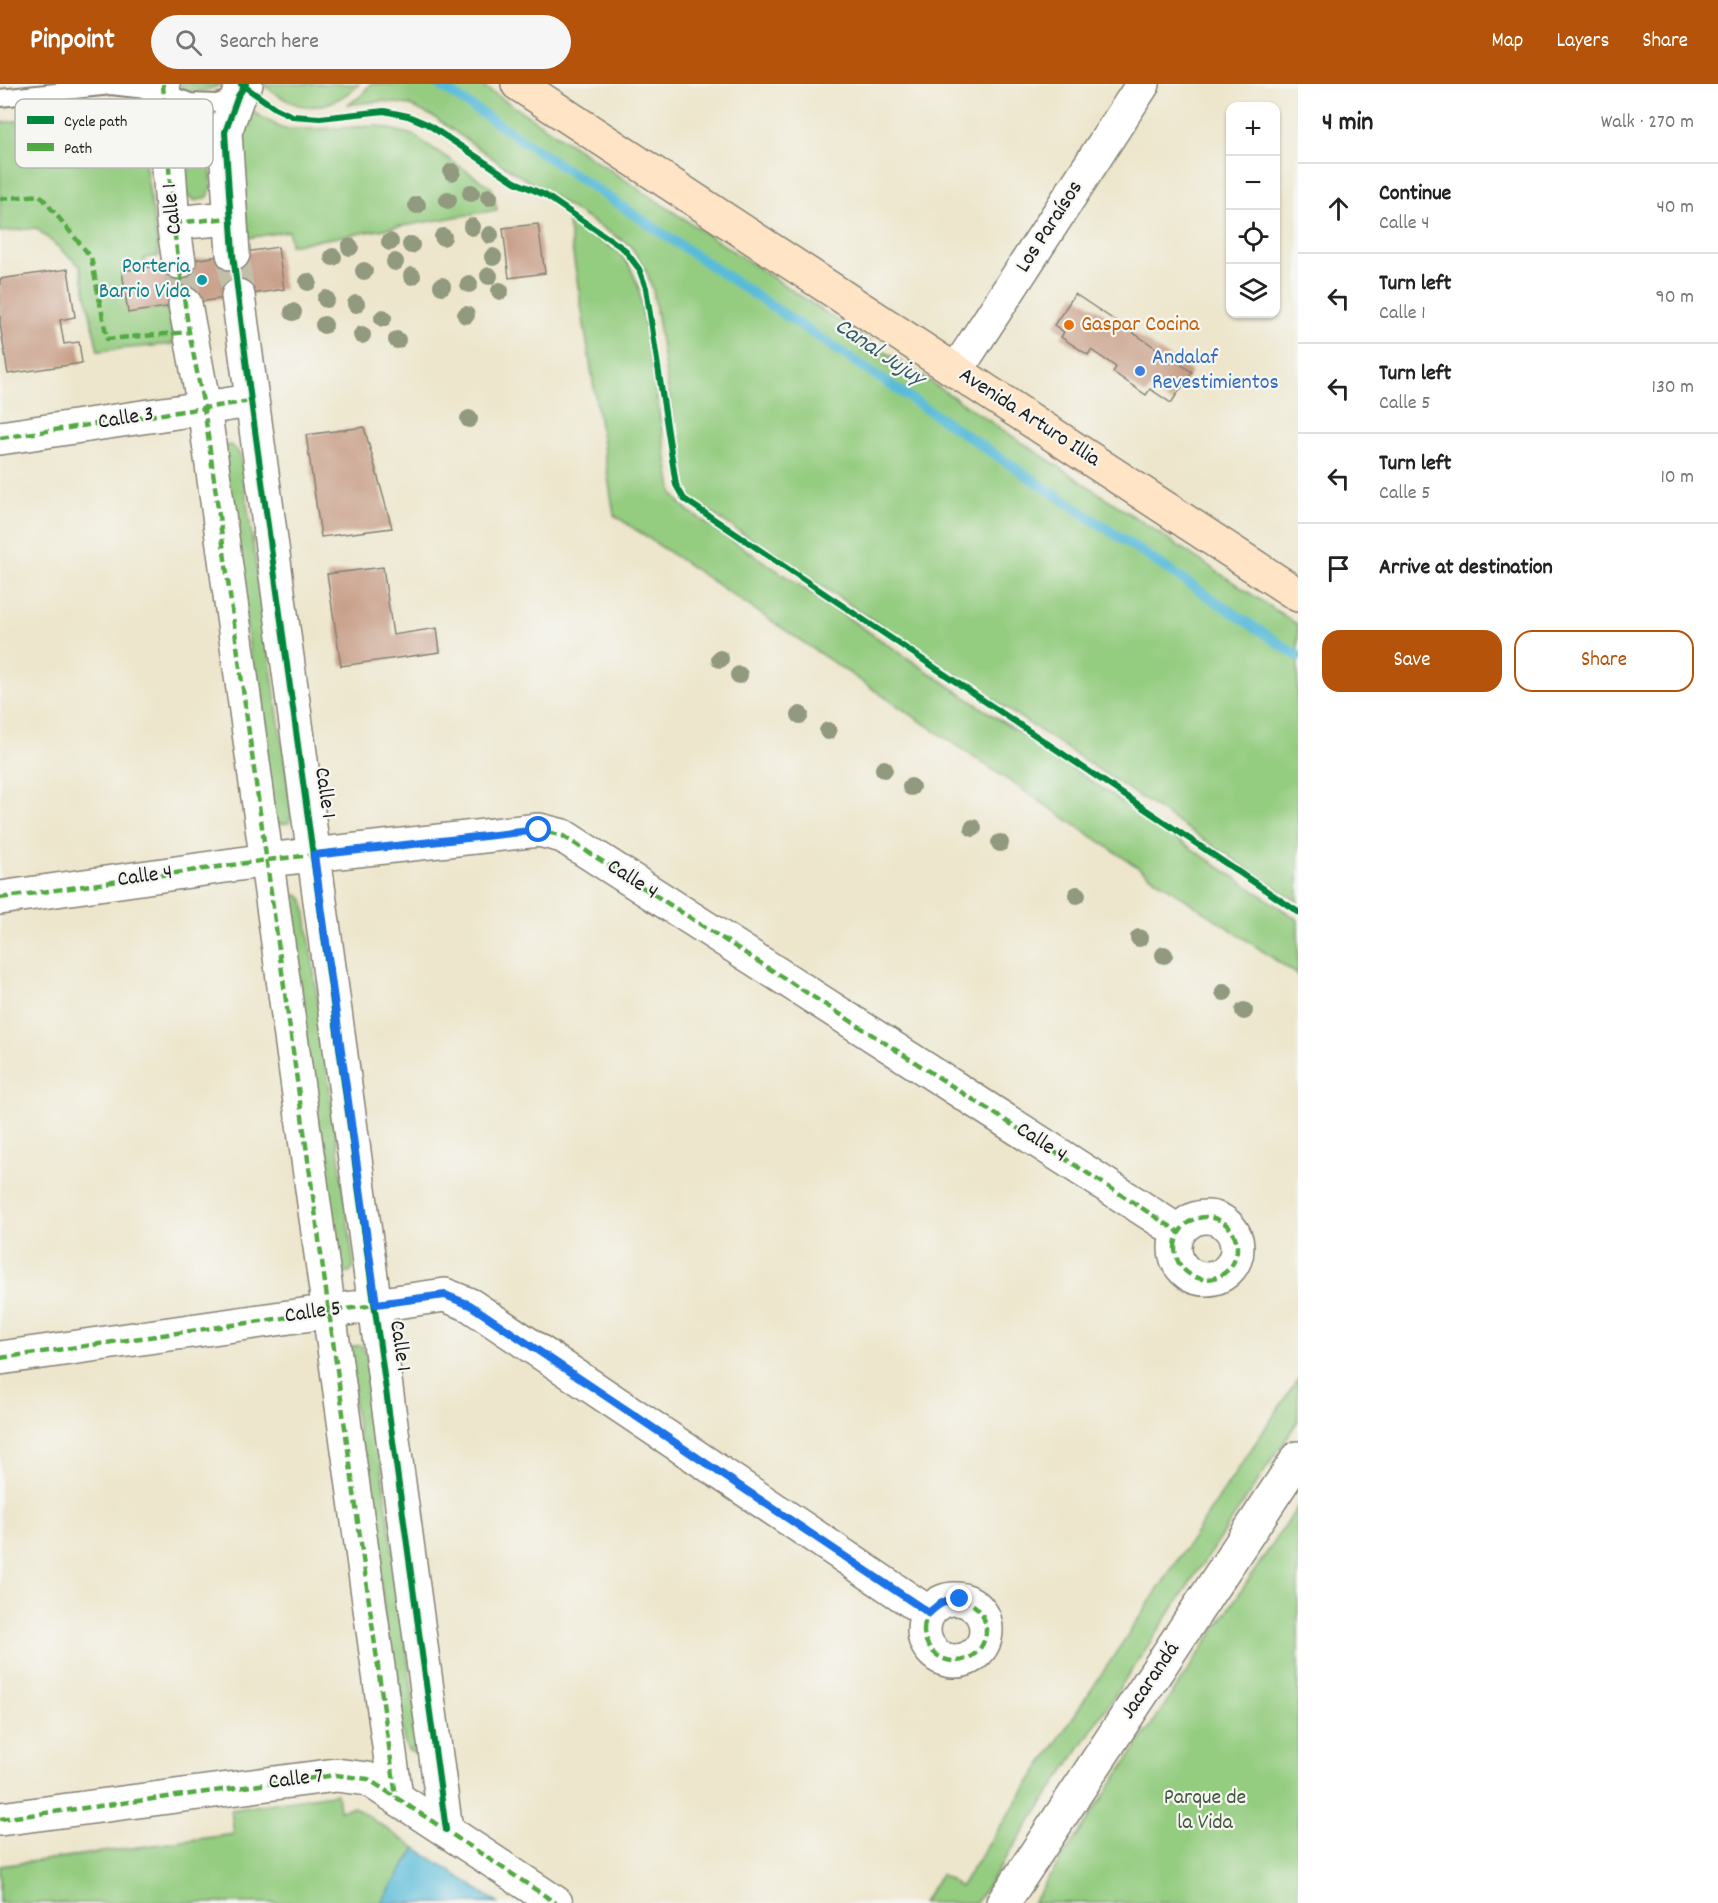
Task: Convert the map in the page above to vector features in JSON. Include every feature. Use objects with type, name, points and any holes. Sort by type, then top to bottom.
[{"type":"main road","name":"Avenida Arturo Illia","points":[[518,84],[1298,595]]},
{"type":"street","name":"Los Paraísos","points":[[956,371],[1143,84]]},
{"type":"street","points":[[233,254],[225,132],[242,90]]},
{"type":"street","name":"Calle 1","points":[[169,168],[173,223],[179,262]]},
{"type":"street","points":[[173,223],[230,218]]},
{"type":"street","name":"Calle 1","points":[[238,296],[446,1830]]},
{"type":"street","points":[[185,304],[204,407],[396,1797]]},
{"type":"street","name":"Calle 3","points":[[0,438],[251,401]]},
{"type":"street","name":"Calle 4","points":[[0,898],[267,860],[539,830],[563,836],[1179,1232]]},
{"type":"street","name":"Calle 5","points":[[0,1358],[445,1295],[470,1305],[929,1613]]},
{"type":"street","name":"Jacarandá","points":[[1003,1903],[1298,1458]]},
{"type":"street","name":"Calle 7","points":[[0,1818],[336,1775],[368,1779],[556,1903]]},
{"type":"lane","points":[[0,98],[111,86],[163,88],[184,99]]},
{"type":"lane","points":[[213,103],[242,90]]},
{"type":"green space","points":[[180,84],[221,84],[211,89],[196,91],[180,90]]},
{"type":"green space","points":[[262,84],[359,84],[334,101],[319,106],[304,106],[287,101]]},
{"type":"green space","points":[[370,84],[480,84],[1298,625],[1298,902],[692,500],[685,491],[681,474],[653,290],[647,273],[631,246],[501,164],[434,117],[409,105],[382,101],[347,105],[361,96]]},
{"type":"green space","points":[[246,108],[283,129],[378,126],[413,135],[492,188],[497,210],[290,245],[289,231],[248,238],[237,132]]},
{"type":"green space","points":[[15,121],[15,168],[146,168],[159,256],[144,258],[146,267],[122,271],[128,312],[167,307],[174,344],[98,351],[80,266],[36,228],[0,232],[0,123]]},
{"type":"green space","points":[[184,168],[211,168],[212,186],[208,197],[196,201],[186,195]]},
{"type":"green space","points":[[567,216],[617,251],[629,265],[638,285],[673,495],[687,510],[1298,920],[1298,975],[614,515]]},
{"type":"green space","points":[[230,445],[240,455],[292,812],[289,823],[279,824],[272,814],[222,447]]},
{"type":"green space","points":[[298,895],[304,900],[354,1266],[349,1273],[342,1274],[336,1263],[288,903],[293,896]]},
{"type":"green space","points":[[361,1345],[366,1354],[421,1755],[409,1751],[404,1743],[347,1358],[351,1347]]},
{"type":"green space","points":[[1298,1379],[1298,1421],[976,1903],[922,1903],[941,1874],[960,1887]]},
{"type":"green space","name":"Parque de la Vida","points":[[1298,1506],[1298,1903],[1032,1903]]},
{"type":"green space","points":[[337,1793],[339,1810],[354,1807],[498,1903],[0,1903],[0,1866],[234,1834],[231,1810]]},
{"type":"water","points":[[416,1848],[498,1903],[381,1903]]},
{"type":"building","points":[[538,224],[545,273],[509,278],[503,228]]},
{"type":"building","points":[[278,247],[284,289],[128,313],[122,271]]},
{"type":"building","points":[[68,269],[75,317],[60,320],[64,344],[79,342],[82,363],[8,374],[0,324],[0,279]]},
{"type":"building","points":[[1075,294],[1192,372],[1171,403],[1150,389],[1146,395],[1113,372],[1116,367],[1091,350],[1088,355],[1061,337],[1064,332],[1054,325]]},
{"type":"building","points":[[364,427],[392,528],[321,537],[306,435]]},
{"type":"building","points":[[383,567],[393,635],[437,628],[440,652],[341,666],[327,574]]},
{"type":"waterway","name":"Canal Jujuy","points":[[438,84],[1298,656]]},
{"type":"tunnel","points":[[233,254],[238,296]]},
{"type":"tunnel","points":[[179,262],[185,304]]},
{"type":"marked path","points":[[163,84],[164,99]]},
{"type":"marked path","points":[[169,168],[173,223],[189,332],[204,407],[396,1797]]},
{"type":"marked path","points":[[0,199],[40,195],[91,257],[107,339],[189,332]]},
{"type":"marked path","points":[[173,223],[230,218]]},
{"type":"marked path","points":[[0,438],[251,401]]},
{"type":"marked path","points":[[0,898],[267,860],[539,830],[563,836],[1179,1232]]},
{"type":"marked path","points":[[1206,1217],[1228,1226],[1237,1248],[1228,1270],[1206,1279],[1184,1270],[1175,1248],[1184,1226],[1206,1217]]},
{"type":"marked path","points":[[0,1358],[445,1295],[470,1305],[929,1613]]},
{"type":"marked path","points":[[955,1599],[977,1608],[986,1630],[977,1652],[955,1661],[933,1652],[924,1630],[933,1608],[955,1599]]},
{"type":"marked path","points":[[0,1819],[336,1775],[368,1779],[556,1903]]},
{"type":"cycle path","points":[[241,84],[275,108],[292,116],[320,118],[384,111],[408,116],[427,124],[515,182],[545,195],[624,249],[639,269],[646,288],[676,485],[684,499],[1298,912]]},
{"type":"cycle path","points":[[246,84],[238,96],[225,132],[233,254],[251,401],[446,1830]]},
{"type":"place","name":"Porteria Barrio Vida","points":[[202,280]]},
{"type":"place","name":"Gaspar Cocina","points":[[1069,325]]},
{"type":"place","name":"Andalaf Revestimientos","points":[[1140,371]]},
{"type":"route","points":[[539,830],[314,855],[376,1304],[445,1295],[470,1305],[929,1613],[937,1604],[948,1599],[960,1599]]}]
